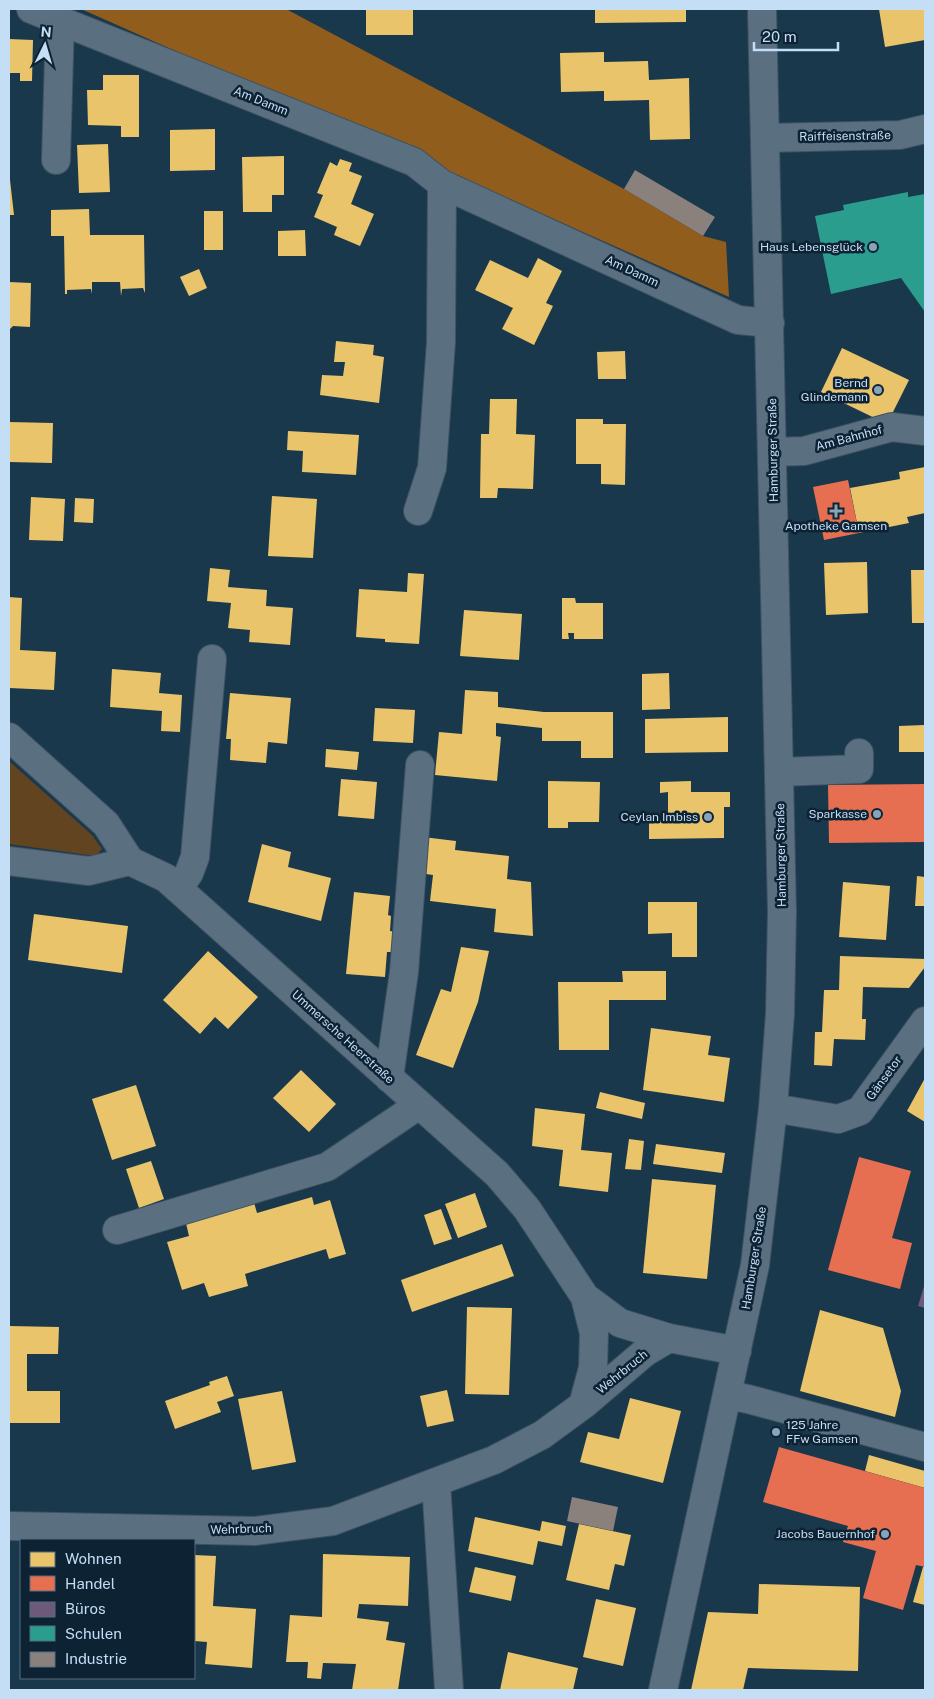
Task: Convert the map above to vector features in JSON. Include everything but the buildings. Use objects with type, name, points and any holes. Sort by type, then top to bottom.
[{"type":"street","name":"Am Damm","points":[[31,9],[414,162],[442,184],[738,320],[770,323]]},
{"type":"street","name":"Hamburger Straße","points":[[663,1690],[726,1395],[738,1351],[755,1265],[773,1108],[780,1014],[782,912],[780,772],[762,9]]},
{"type":"street","points":[[56,160],[68,24]]},
{"type":"street","name":"Raiffeisenstraße","points":[[765,138],[900,135],[925,129]]},
{"type":"street","points":[[418,510],[432,468],[433,458],[441,342],[442,184]]},
{"type":"street","name":"Am Bahnhof","points":[[773,452],[804,451],[892,427],[925,431]]},
{"type":"street","points":[[178,889],[190,873],[195,857],[212,659]]},
{"type":"street","points":[[9,737],[106,824],[130,861],[89,871],[9,862]]},
{"type":"street","points":[[780,772],[859,769],[858,753]]},
{"type":"street","points":[[389,1078],[404,972],[420,764]]},
{"type":"street","name":"Ummersche Heerstraße","points":[[130,861],[166,878],[497,1174],[527,1209],[585,1297],[620,1323],[669,1338]]},
{"type":"street","name":"Gänsetor","points":[[773,1108],[838,1119],[860,1111],[925,1021]]},
{"type":"street","points":[[117,1230],[327,1167],[418,1105]]},
{"type":"street","points":[[583,1405],[593,1368],[594,1333],[585,1297]]},
{"type":"street","points":[[669,1338],[738,1351]]},
{"type":"street","name":"Wehrbruch","points":[[9,1526],[254,1531],[333,1521],[494,1460],[534,1439],[583,1405],[644,1353],[669,1338]]},
{"type":"street","points":[[726,1395],[748,1399],[925,1447]]},
{"type":"street","points":[[436,1482],[449,1690]]},
{"type":"shaded area","points":[[81,9],[286,9],[624,189],[703,236],[726,242],[729,297]]},
{"type":"shaded area","points":[[9,761],[92,835],[102,849],[95,856],[9,844]]},
{"type":"place","name":"Haus Lebensglück","points":[[873,247]]},
{"type":"place","name":"Bernd Glindemann","points":[[878,390]]},
{"type":"place","name":"Apotheke Gamsen","points":[[836,511]]},
{"type":"place","name":"Sparkasse","points":[[877,814]]},
{"type":"place","name":"Ceylan Imbiss","points":[[708,817]]},
{"type":"place","name":"125 Jahre FFw Gamsen","points":[[776,1432]]},
{"type":"place","name":"Jacobs Bauernhof","points":[[885,1534]]}]
